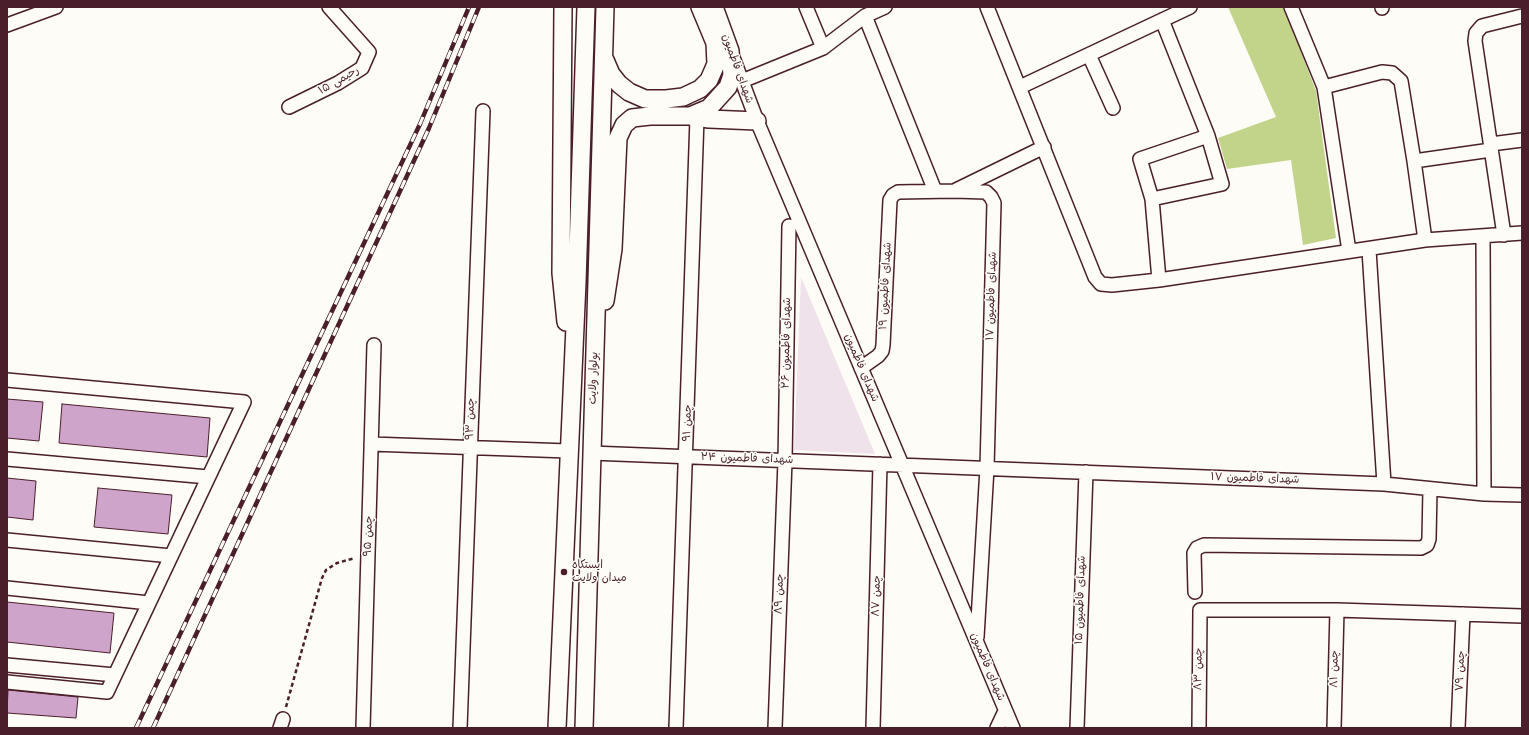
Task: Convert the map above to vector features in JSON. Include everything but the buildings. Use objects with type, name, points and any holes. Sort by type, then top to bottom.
[{"type":"main road","points":[[564,7],[561,273],[572,371]]},
{"type":"main road","name":"بولوار ولایت","points":[[557,728],[586,7]]},
{"type":"main road","name":"بولوار ولایت","points":[[584,728],[605,7]]},
{"type":"main road","points":[[604,56],[611,74],[619,84],[629,92],[645,99],[683,97],[700,89],[709,80],[716,64],[715,44],[700,7]]},
{"type":"main road","name":"شهدای فاطمیون","points":[[714,7],[730,51]]},
{"type":"main road","points":[[694,117],[709,108],[728,87],[732,75],[730,51]]},
{"type":"main road","points":[[594,368],[613,249],[618,138],[624,125],[632,118],[694,117],[757,121]]},
{"type":"main road","points":[[584,709],[592,728]]},
{"type":"street","points":[[7,25],[56,7]]},
{"type":"street","name":"رحیمی ۱۵","points":[[290,107],[338,83],[362,68],[369,52],[329,7]]},
{"type":"street","points":[[806,7],[823,48]]},
{"type":"street","points":[[742,81],[823,48],[865,16],[885,7]]},
{"type":"street","points":[[987,7],[1095,277],[1101,284],[1112,285],[1159,280],[1349,251],[1369,250],[1425,240],[1522,233]]},
{"type":"street","points":[[1020,87],[1190,7]]},
{"type":"street","points":[[1291,7],[1324,87],[1349,251]]},
{"type":"street","points":[[865,16],[934,191],[954,191],[1044,148]]},
{"type":"street","points":[[1504,235],[1475,41],[1476,33],[1482,26],[1522,16]]},
{"type":"street","points":[[1152,199],[1222,184],[1208,136],[1162,20]]},
{"type":"street","name":"شهدای فاطمیون","points":[[730,51],[757,121],[1013,728]]},
{"type":"street","points":[[1089,55],[1113,108]]},
{"type":"street","points":[[1324,87],[1382,72],[1392,73],[1401,80],[1425,240]]},
{"type":"street","name":"چمن ۹۳","points":[[460,728],[483,111]]},
{"type":"street","name":"چمن ۹۱","points":[[676,728],[687,457],[694,117]]},
{"type":"street","points":[[1159,280],[1152,199],[1140,159],[1208,136]]},
{"type":"street","points":[[1414,161],[1522,140]]},
{"type":"street","name":"شهدای فاطمیون ۱۹","points":[[861,368],[878,356],[882,351],[883,346],[890,200],[893,195],[898,192],[934,191]]},
{"type":"street","name":"شهدای فاطمیون ۱۷","points":[[954,191],[986,192],[994,203],[987,468],[976,641]]},
{"type":"street","name":"شهدای فاطمیون ۲۶","points":[[785,460],[789,226]]},
{"type":"street","points":[[1483,237],[1484,494]]},
{"type":"street","points":[[1369,250],[1384,484]]},
{"type":"street","name":"چمن ۹۵","points":[[363,728],[374,345]]},
{"type":"street","points":[[7,380],[244,402],[106,692],[7,682]]},
{"type":"street","points":[[371,444],[568,451]]},
{"type":"street","name":"شهدای فاطمیون ۲۴","points":[[591,453],[902,465]]},
{"type":"street","points":[[7,459],[208,477]]},
{"type":"street","name":"چمن ۸۹","points":[[775,728],[785,460]]},
{"type":"street","name":"چمن ۸۷","points":[[873,728],[880,464]]},
{"type":"street","name":"شهدای فاطمیون ۱۷","points":[[902,465],[1384,484],[1484,494],[1522,496]]},
{"type":"street","name":"شهدای فاطمیون ۱۵","points":[[1076,728],[1086,472]]},
{"type":"street","points":[[1195,592],[1194,553],[1197,548],[1204,545],[1421,548],[1426,545],[1429,539],[1430,489]]},
{"type":"street","points":[[7,540],[171,556]]},
{"type":"street","points":[[7,588],[149,603]]},
{"type":"street","name":"چمن ۸۳","points":[[1199,728],[1200,610],[1337,610]]},
{"type":"street","points":[[1337,610],[1522,616]]},
{"type":"street","name":"چمن ۸۱","points":[[1334,728],[1337,610]]},
{"type":"street","name":"چمن ۷۹","points":[[1458,728],[1463,614]]},
{"type":"street","points":[[7,665],[114,675]]},
{"type":"street","points":[[997,728],[1005,711]]},
{"type":"path","points":[[281,723],[322,578],[326,570],[337,563],[352,558],[368,559]]},
{"type":"shaded area","points":[[801,277],[875,454],[794,450]]},
{"type":"green space","points":[[1228,7],[1284,7],[1316,91],[1336,238],[1303,245],[1291,160],[1227,169],[1218,138],[1276,117]]},
{"type":"railway","points":[[136,728],[420,124],[469,7]]},
{"type":"railway","points":[[153,728],[429,128],[479,7]]},
{"type":"place","name":"ایستکاه میدان ولایت","points":[[564,572]]}]
